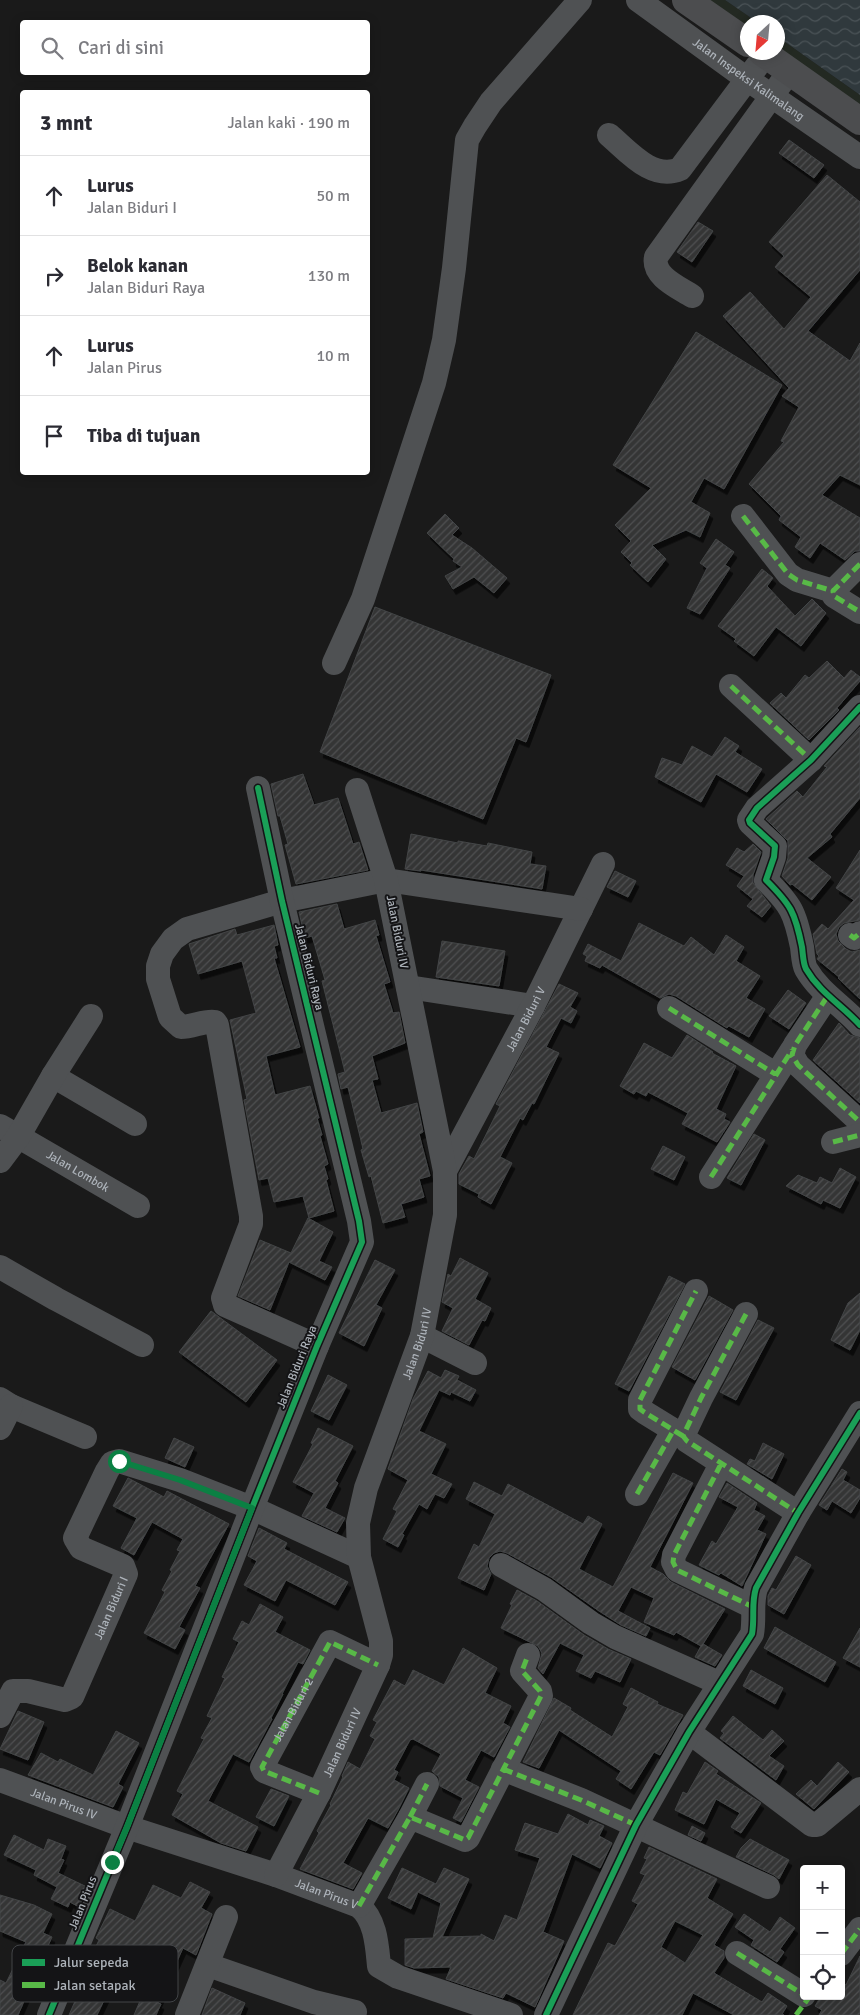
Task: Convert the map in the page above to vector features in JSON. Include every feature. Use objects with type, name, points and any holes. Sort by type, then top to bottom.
[{"type":"main road","points":[[686,0],[740,38]]},
{"type":"main road","points":[[772,60],[860,121]]},
{"type":"street","points":[[334,664],[366,590],[434,383],[444,340],[454,268],[467,140],[492,102],[580,0]]},
{"type":"street","name":"Jalan Inspeksi Kalimalang","points":[[638,0],[747,79],[860,157]]},
{"type":"street","points":[[609,134],[650,168],[663,173],[680,169],[747,79],[754,60]]},
{"type":"street","points":[[692,296],[658,272],[655,264],[656,257],[789,72]]},
{"type":"street","points":[[743,516],[788,574],[797,580],[833,591]]},
{"type":"street","points":[[833,591],[860,564]]},
{"type":"street","points":[[833,591],[834,596],[860,612]]},
{"type":"street","points":[[732,686],[811,760]]},
{"type":"street","points":[[860,707],[811,760],[757,808],[749,820],[775,846],[774,857],[766,880],[785,899],[796,919],[805,968],[827,997],[850,1014],[860,1025]]},
{"type":"street","name":"Jalan Biduri Raya","points":[[127,1827],[317,1346],[362,1242],[359,1221],[282,901],[258,788]]},
{"type":"street","name":"Jalan Biduri IV","points":[[276,1875],[319,1793],[378,1665],[381,1654],[381,1641],[359,1557],[358,1523],[366,1488],[422,1336],[445,1215],[445,1171],[386,880],[356,790]]},
{"type":"street","name":"Jalan Biduri V","points":[[445,1171],[533,1006],[603,864]]},
{"type":"street","points":[[317,1346],[225,1305],[223,1302],[251,1224],[251,1216],[217,1025],[211,1021],[192,1027],[181,1027],[170,1017],[158,979],[158,966],[162,954],[173,939],[187,929],[282,901],[386,880],[581,909]]},
{"type":"street","points":[[408,987],[533,1006]]},
{"type":"street","points":[[711,1177],[827,997]]},
{"type":"street","points":[[670,1008],[776,1074]]},
{"type":"street","points":[[0,1161],[9,1132],[53,1076],[91,1016]]},
{"type":"street","points":[[792,1050],[792,1055],[798,1066],[860,1122]]},
{"type":"street","points":[[53,1076],[135,1124]]},
{"type":"street","name":"Jalan Lombok","points":[[9,1132],[138,1206]]},
{"type":"street","points":[[833,1142],[860,1135]]},
{"type":"street","points":[[0,1267],[142,1345]]},
{"type":"street","points":[[696,1291],[640,1400],[640,1410],[798,1513]]},
{"type":"street","points":[[637,1494],[701,1398],[746,1314]]},
{"type":"street","points":[[422,1336],[475,1363]]},
{"type":"street","points":[[0,1428],[6,1402],[85,1437]]},
{"type":"street","points":[[546,2015],[636,1824],[689,1732],[719,1683],[745,1648],[752,1634],[756,1588],[798,1513],[860,1413]]},
{"type":"street","name":"Jalan Biduri I","points":[[0,1716],[13,1691],[28,1691],[65,1700],[72,1697],[126,1574],[124,1566],[81,1548],[76,1543],[75,1538],[112,1463],[119,1461],[180,1480],[252,1508]]},
{"type":"street","points":[[721,1464],[674,1556],[673,1562],[677,1570],[753,1607]]},
{"type":"street","points":[[252,1508],[359,1557]]},
{"type":"street","points":[[501,1565],[544,1589],[591,1623],[615,1637],[719,1683]]},
{"type":"street","name":"Jalan Biduri 2","points":[[319,1793],[264,1771],[262,1767],[329,1644],[333,1643],[378,1665]]},
{"type":"street","points":[[410,1817],[467,1840],[541,1696],[540,1691],[522,1671],[528,1654]]},
{"type":"street","points":[[689,1732],[812,1825],[817,1825],[860,1789]]},
{"type":"street","points":[[503,1769],[636,1824],[768,1887]]},
{"type":"street","name":"Jalan Pirus IV","points":[[0,1780],[127,1827]]},
{"type":"street","points":[[359,1906],[427,1784]]},
{"type":"street","name":"Jalan Pirus V","points":[[127,1827],[276,1875],[359,1906],[368,1916],[377,1944],[378,1966],[382,1969],[398,1977],[511,2015]]},
{"type":"street","name":"Jalan Pirus","points":[[78,1945],[127,1827]]},
{"type":"street","points":[[188,2015],[226,1917]]},
{"type":"street","points":[[845,1949],[860,1929]]},
{"type":"street","points":[[737,1953],[800,1997]]},
{"type":"street","points":[[208,1965],[312,2009],[355,2012]]},
{"type":"street","name":"Jalan Pirus","points":[[49,2015],[54,2002]]},
{"type":"shaded area","points":[[686,0],[725,0],[747,15],[740,15],[740,38]]},
{"type":"shaded area","points":[[785,42],[860,95],[860,121],[785,58]]},
{"type":"water","points":[[725,0],[860,0],[860,95],[785,42],[785,15],[747,15]]},
{"type":"building","points":[[789,140],[824,165],[814,178],[779,153]]},
{"type":"building","points":[[827,175],[860,202],[860,270],[808,331],[850,361],[860,343],[860,485],[840,475],[822,495],[860,518],[860,551],[855,551],[845,560],[820,543],[810,558],[795,547],[801,537],[779,520],[781,516],[749,484],[784,442],[781,441],[799,407],[782,396],[789,388],[723,316],[750,292],[784,329],[811,297],[775,267],[784,256],[769,242]]},
{"type":"building","points":[[698,222],[713,231],[692,262],[677,252]]},
{"type":"building","points":[[696,332],[782,385],[724,489],[704,478],[691,502],[710,513],[700,537],[686,530],[652,545],[666,559],[648,582],[630,565],[632,563],[621,552],[631,541],[615,525],[651,488],[613,465]]},
{"type":"building","points":[[445,514],[459,528],[452,535],[472,548],[507,578],[494,593],[474,577],[453,589],[445,576],[462,567],[453,561],[454,559],[427,533]]},
{"type":"building","points":[[716,539],[734,552],[725,565],[730,568],[700,614],[687,608],[707,568],[700,563]]},
{"type":"building","points":[[762,569],[773,578],[767,586],[795,616],[812,599],[826,613],[801,646],[776,627],[754,656],[734,641],[736,639],[718,626]]},
{"type":"building","points":[[375,607],[551,675],[526,742],[516,738],[483,819],[320,752]]},
{"type":"building","points":[[827,661],[844,678],[851,670],[860,677],[860,681],[837,708],[839,710],[809,740],[770,703],[781,693],[786,698],[805,675],[809,678]]},
{"type":"building","points":[[860,727],[860,798],[830,834],[832,837],[807,858],[831,877],[812,900],[792,884],[790,885],[782,876],[788,858],[788,841],[766,819],[797,791],[803,797],[827,767],[824,766]]},
{"type":"building","points":[[725,737],[739,746],[735,752],[762,769],[747,792],[716,774],[701,802],[655,777],[662,758],[682,765],[692,746],[712,757]]},
{"type":"building","points":[[303,774],[314,805],[338,798],[353,844],[359,842],[368,870],[296,884],[285,845],[288,844],[280,816],[278,816],[271,784]]},
{"type":"building","points":[[411,834],[458,843],[458,841],[487,846],[488,843],[532,852],[530,864],[546,866],[542,889],[405,869]]},
{"type":"building","points":[[753,844],[761,852],[753,875],[753,883],[771,906],[762,917],[747,906],[753,899],[737,886],[744,876],[726,865],[737,848],[744,852]]},
{"type":"building","points":[[860,850],[860,920],[844,923],[839,927],[836,934],[838,941],[846,949],[852,952],[860,950],[860,999],[839,977],[817,959],[819,956],[813,934],[822,924],[828,929],[854,900],[836,888]]},
{"type":"building","points":[[615,871],[636,881],[628,897],[607,887]]},
{"type":"building","points":[[337,904],[344,929],[375,920],[379,935],[376,936],[390,982],[384,984],[393,1013],[399,1012],[405,1043],[372,1056],[378,1079],[372,1080],[381,1113],[417,1103],[423,1132],[419,1134],[430,1176],[419,1179],[424,1197],[401,1204],[405,1217],[383,1223],[371,1176],[369,1177],[361,1150],[363,1149],[348,1087],[341,1089],[338,1074],[345,1072],[322,981],[325,980],[312,936],[305,938],[299,912]]},
{"type":"building","points":[[639,923],[684,946],[691,937],[714,955],[726,935],[744,947],[736,961],[760,976],[746,998],[765,1009],[749,1037],[729,1026],[727,1028],[676,996],[669,994],[660,998],[602,965],[600,968],[585,961],[587,956],[583,954],[588,944],[621,961]]},
{"type":"building","points":[[274,925],[278,945],[274,946],[277,958],[274,958],[300,1047],[266,1056],[275,1095],[310,1086],[319,1118],[317,1118],[322,1135],[320,1136],[328,1164],[324,1166],[334,1211],[309,1218],[303,1196],[274,1202],[268,1178],[259,1180],[244,1100],[247,1099],[230,1020],[256,1013],[242,961],[198,974],[189,944],[235,929],[237,935]]},
{"type":"building","points":[[442,941],[505,951],[499,986],[436,977]]},
{"type":"building","points":[[559,984],[578,993],[570,1007],[577,1011],[571,1023],[561,1018],[546,1047],[559,1053],[534,1104],[532,1103],[523,1120],[520,1118],[500,1157],[512,1163],[491,1204],[478,1197],[479,1194],[459,1184],[459,1174],[469,1156],[474,1159],[500,1106],[496,1104]]},
{"type":"building","points":[[788,990],[806,1003],[789,1029],[769,1016]]},
{"type":"building","points":[[839,1023],[850,1035],[860,1038],[860,1103],[813,1060]]},
{"type":"building","points":[[687,1035],[712,1053],[736,1066],[716,1109],[726,1114],[724,1119],[730,1122],[717,1142],[682,1124],[688,1113],[648,1092],[646,1096],[636,1091],[634,1094],[620,1086],[644,1043],[672,1058]]},
{"type":"building","points":[[754,1134],[765,1140],[741,1185],[727,1178]]},
{"type":"building","points":[[663,1146],[685,1157],[674,1180],[651,1169]]},
{"type":"building","points":[[840,1168],[856,1177],[840,1208],[823,1200],[821,1204],[786,1186],[798,1175],[817,1183],[820,1177],[832,1183]]},
{"type":"building","points":[[308,1218],[333,1232],[319,1261],[332,1267],[325,1280],[289,1262],[270,1310],[238,1296],[260,1240],[291,1253]]},
{"type":"building","points":[[460,1258],[488,1273],[475,1299],[491,1308],[485,1321],[482,1320],[469,1345],[442,1331],[453,1308],[442,1302],[448,1274],[451,1276]]},
{"type":"building","points":[[375,1260],[395,1270],[376,1305],[382,1308],[364,1346],[339,1333]]},
{"type":"building","points":[[669,1276],[685,1284],[629,1391],[615,1384]]},
{"type":"building","points":[[860,1293],[860,1330],[850,1350],[831,1340],[848,1303]]},
{"type":"building","points":[[709,1296],[733,1310],[695,1380],[672,1367]]},
{"type":"building","points":[[211,1311],[277,1360],[246,1402],[179,1352]]},
{"type":"building","points":[[758,1320],[774,1328],[736,1400],[720,1392]]},
{"type":"building","points":[[445,1370],[459,1376],[457,1380],[476,1390],[470,1401],[451,1392],[450,1395],[439,1390],[419,1431],[446,1444],[431,1474],[452,1484],[444,1498],[435,1494],[427,1509],[419,1504],[402,1534],[404,1535],[398,1547],[383,1539],[397,1511],[393,1509],[408,1480],[388,1469],[413,1399],[428,1371],[441,1378]]},
{"type":"building","points":[[328,1375],[347,1385],[329,1420],[311,1411]]},
{"type":"building","points":[[318,1428],[353,1446],[335,1481],[338,1483],[325,1508],[345,1518],[337,1532],[302,1516],[314,1493],[293,1482],[313,1444],[311,1443]]},
{"type":"building","points":[[174,1438],[194,1447],[185,1467],[165,1458]]},
{"type":"building","points":[[763,1443],[784,1454],[772,1479],[747,1464],[750,1459],[755,1461]]},
{"type":"building","points":[[842,1469],[847,1472],[843,1480],[860,1490],[860,1498],[851,1513],[832,1501],[827,1510],[819,1505]]},
{"type":"building","points":[[673,1473],[693,1483],[650,1567],[663,1574],[671,1582],[725,1609],[703,1644],[722,1655],[715,1666],[695,1657],[701,1646],[676,1632],[674,1635],[644,1622],[654,1598],[631,1587],[618,1611],[650,1628],[646,1636],[621,1625],[551,1577],[507,1553],[500,1551],[494,1553],[489,1558],[487,1566],[491,1574],[484,1590],[458,1578],[474,1544],[479,1547],[495,1514],[466,1499],[474,1482],[502,1496],[508,1484],[583,1524],[588,1516],[602,1524],[579,1569],[613,1587]]},
{"type":"building","points":[[128,1478],[164,1497],[167,1491],[229,1524],[195,1586],[200,1588],[179,1627],[185,1630],[175,1649],[144,1633],[165,1592],[162,1590],[172,1571],[170,1570],[180,1551],[177,1550],[183,1539],[152,1522],[134,1555],[121,1548],[137,1518],[113,1506]]},
{"type":"building","points":[[727,1483],[757,1503],[754,1510],[765,1516],[757,1530],[766,1534],[742,1586],[721,1573],[719,1575],[699,1565],[712,1541],[716,1544],[738,1507],[719,1497]]},
{"type":"building","points":[[259,1528],[287,1543],[284,1549],[348,1582],[335,1605],[286,1580],[275,1601],[244,1585],[257,1561],[248,1556]]},
{"type":"building","points":[[796,1556],[811,1565],[784,1614],[768,1605],[768,1596],[772,1588],[776,1590]]},
{"type":"building","points":[[517,1590],[537,1601],[584,1635],[608,1649],[631,1659],[620,1682],[595,1671],[591,1678],[576,1671],[584,1655],[560,1643],[543,1674],[538,1668],[542,1653],[538,1646],[501,1628]]},
{"type":"building","points":[[260,1604],[283,1617],[275,1632],[310,1650],[303,1664],[298,1662],[272,1719],[249,1762],[233,1754],[208,1801],[258,1827],[246,1851],[221,1843],[172,1815],[183,1794],[177,1791],[204,1739],[201,1738],[212,1718],[207,1716],[225,1678],[222,1677],[239,1642],[233,1639],[242,1621],[249,1625]]},
{"type":"building","points":[[775,1627],[836,1662],[825,1682],[764,1648]]},
{"type":"building","points":[[860,1628],[860,1667],[843,1658]]},
{"type":"building","points":[[463,1648],[497,1668],[485,1693],[511,1706],[503,1723],[510,1727],[494,1757],[481,1750],[465,1780],[479,1787],[461,1822],[453,1818],[463,1798],[440,1786],[439,1777],[432,1771],[441,1754],[413,1739],[410,1740],[394,1770],[398,1772],[394,1780],[409,1788],[388,1828],[368,1818],[343,1863],[362,1873],[353,1889],[300,1869],[319,1833],[317,1831],[331,1805],[348,1762],[360,1769],[375,1739],[370,1736],[377,1722],[373,1720],[394,1680],[405,1686],[413,1670],[444,1685]]},
{"type":"building","points":[[751,1670],[783,1688],[775,1704],[743,1686]]},
{"type":"building","points":[[631,1688],[658,1702],[657,1704],[683,1715],[660,1755],[654,1752],[631,1789],[616,1779],[621,1771],[559,1730],[539,1768],[523,1762],[554,1698],[612,1737],[628,1707],[623,1704]]},
{"type":"building","points":[[18,1711],[44,1722],[28,1760],[0,1749]]},
{"type":"building","points":[[733,1716],[763,1740],[772,1730],[784,1741],[769,1756],[784,1766],[776,1780],[720,1738],[724,1733],[721,1731]]},
{"type":"building","points":[[116,1731],[139,1743],[118,1784],[123,1787],[113,1807],[28,1775],[41,1753],[58,1762],[60,1759],[93,1775]]},
{"type":"building","points":[[705,1762],[718,1771],[716,1774],[761,1803],[741,1833],[731,1827],[740,1813],[716,1799],[704,1824],[675,1810],[683,1792],[687,1794]]},
{"type":"building","points":[[838,1762],[849,1772],[814,1809],[796,1794],[811,1780],[817,1786]]},
{"type":"building","points":[[271,1789],[289,1796],[274,1826],[256,1817]]},
{"type":"building","points":[[568,1814],[588,1825],[590,1820],[604,1826],[599,1836],[612,1843],[600,1868],[572,1854],[543,1932],[564,1941],[535,2007],[506,1993],[503,1998],[446,1979],[451,1967],[414,1968],[405,1965],[405,1939],[433,1938],[441,1903],[418,1892],[411,1909],[388,1898],[402,1868],[436,1884],[444,1868],[469,1879],[442,1937],[481,1936],[481,1934],[494,1941],[505,1915],[517,1920],[540,1858],[515,1850],[525,1823],[558,1834]]},
{"type":"building","points":[[692,1826],[705,1833],[701,1841],[688,1835]]},
{"type":"building","points":[[14,1835],[44,1850],[48,1839],[66,1846],[61,1859],[64,1860],[58,1873],[87,1887],[79,1907],[70,1902],[68,1907],[51,1899],[57,1887],[34,1875],[36,1870],[4,1855]]},
{"type":"building","points":[[750,1839],[789,1860],[779,1879],[736,1857],[741,1848]]},
{"type":"building","points":[[649,1847],[717,1879],[707,1898],[733,1914],[714,1945],[724,1951],[724,1958],[714,1973],[762,2002],[768,1993],[787,2006],[782,2014],[784,2015],[734,2015],[693,1993],[682,2015],[573,2015],[608,1943],[615,1946],[638,1904],[632,1901],[645,1875],[640,1873],[647,1859],[644,1858]],"holes":[[[675,1921],[703,1935],[685,1963],[661,1947]]]},
{"type":"building","points":[[190,1882],[210,1892],[201,1908],[212,1914],[196,1955],[183,1948],[178,1959],[178,1945],[97,1945],[99,1940],[96,1938],[110,1909],[135,1921],[153,1885],[181,1898]]},
{"type":"building","points":[[0,1895],[34,1905],[52,1914],[43,1933],[52,1937],[48,1945],[25,1945],[26,1942],[0,1931]]},
{"type":"building","points":[[744,1914],[770,1932],[780,1917],[795,1928],[780,1949],[784,1952],[777,1962],[751,1945],[754,1940],[735,1927]]},
{"type":"building","points":[[860,1956],[860,2015],[819,2015],[822,2010],[815,2006],[819,2000],[845,2000],[846,1985]]},
{"type":"building","points":[[12,1971],[12,2002],[24,2002],[18,2015],[0,2015],[0,1980],[6,1983]]},
{"type":"building","points":[[212,1988],[245,2003],[240,2015],[202,2015]]},
{"type":"building","points":[[75,2002],[103,2002],[97,2015],[69,2015]]},
{"type":"building","points":[[140,2002],[158,2002],[161,2004],[156,2015],[134,2015]]},
{"type":"marked path","points":[[743,516],[788,574],[797,580],[833,591]]},
{"type":"marked path","points":[[860,564],[833,591],[834,596],[860,612]]},
{"type":"marked path","points":[[731,686],[811,760]]},
{"type":"marked path","points":[[850,935],[854,938],[860,933]]},
{"type":"marked path","points":[[827,997],[795,1045],[792,1055],[798,1065],[860,1122]]},
{"type":"marked path","points":[[669,1008],[775,1074]]},
{"type":"marked path","points":[[711,1177],[792,1050]]},
{"type":"marked path","points":[[833,1142],[860,1135]]},
{"type":"marked path","points":[[683,1436],[640,1409],[640,1400],[696,1291]]},
{"type":"marked path","points":[[746,1314],[683,1436],[687,1441],[798,1513]]},
{"type":"marked path","points":[[637,1494],[673,1431]]},
{"type":"marked path","points":[[721,1464],[674,1555],[673,1562],[677,1570],[753,1607]]},
{"type":"marked path","points":[[319,1793],[264,1771],[262,1767],[330,1642],[378,1665]]},
{"type":"marked path","points":[[359,1906],[410,1817],[465,1840],[468,1838],[541,1696],[540,1691],[522,1671],[528,1655]]},
{"type":"marked path","points":[[503,1769],[581,1800],[636,1825]]},
{"type":"marked path","points":[[410,1817],[427,1784]]},
{"type":"marked path","points":[[845,1949],[860,1929]]},
{"type":"marked path","points":[[737,1953],[800,1992]]},
{"type":"marked path","points":[[796,2015],[807,2000]]},
{"type":"cycle path","points":[[860,707],[811,760],[757,808],[749,820],[775,846],[774,857],[766,880],[791,910],[799,935],[806,969],[824,992],[860,1025]]},
{"type":"cycle path","points":[[78,1945],[127,1827],[317,1346],[362,1242],[359,1221],[282,901],[258,788]]},
{"type":"cycle path","points":[[546,2015],[636,1825],[689,1732],[752,1634],[756,1588],[798,1513],[860,1413]]},
{"type":"cycle path","points":[[49,2015],[54,2002]]},
{"type":"route","points":[[112,1862],[252,1508],[180,1480],[119,1461]]}]
